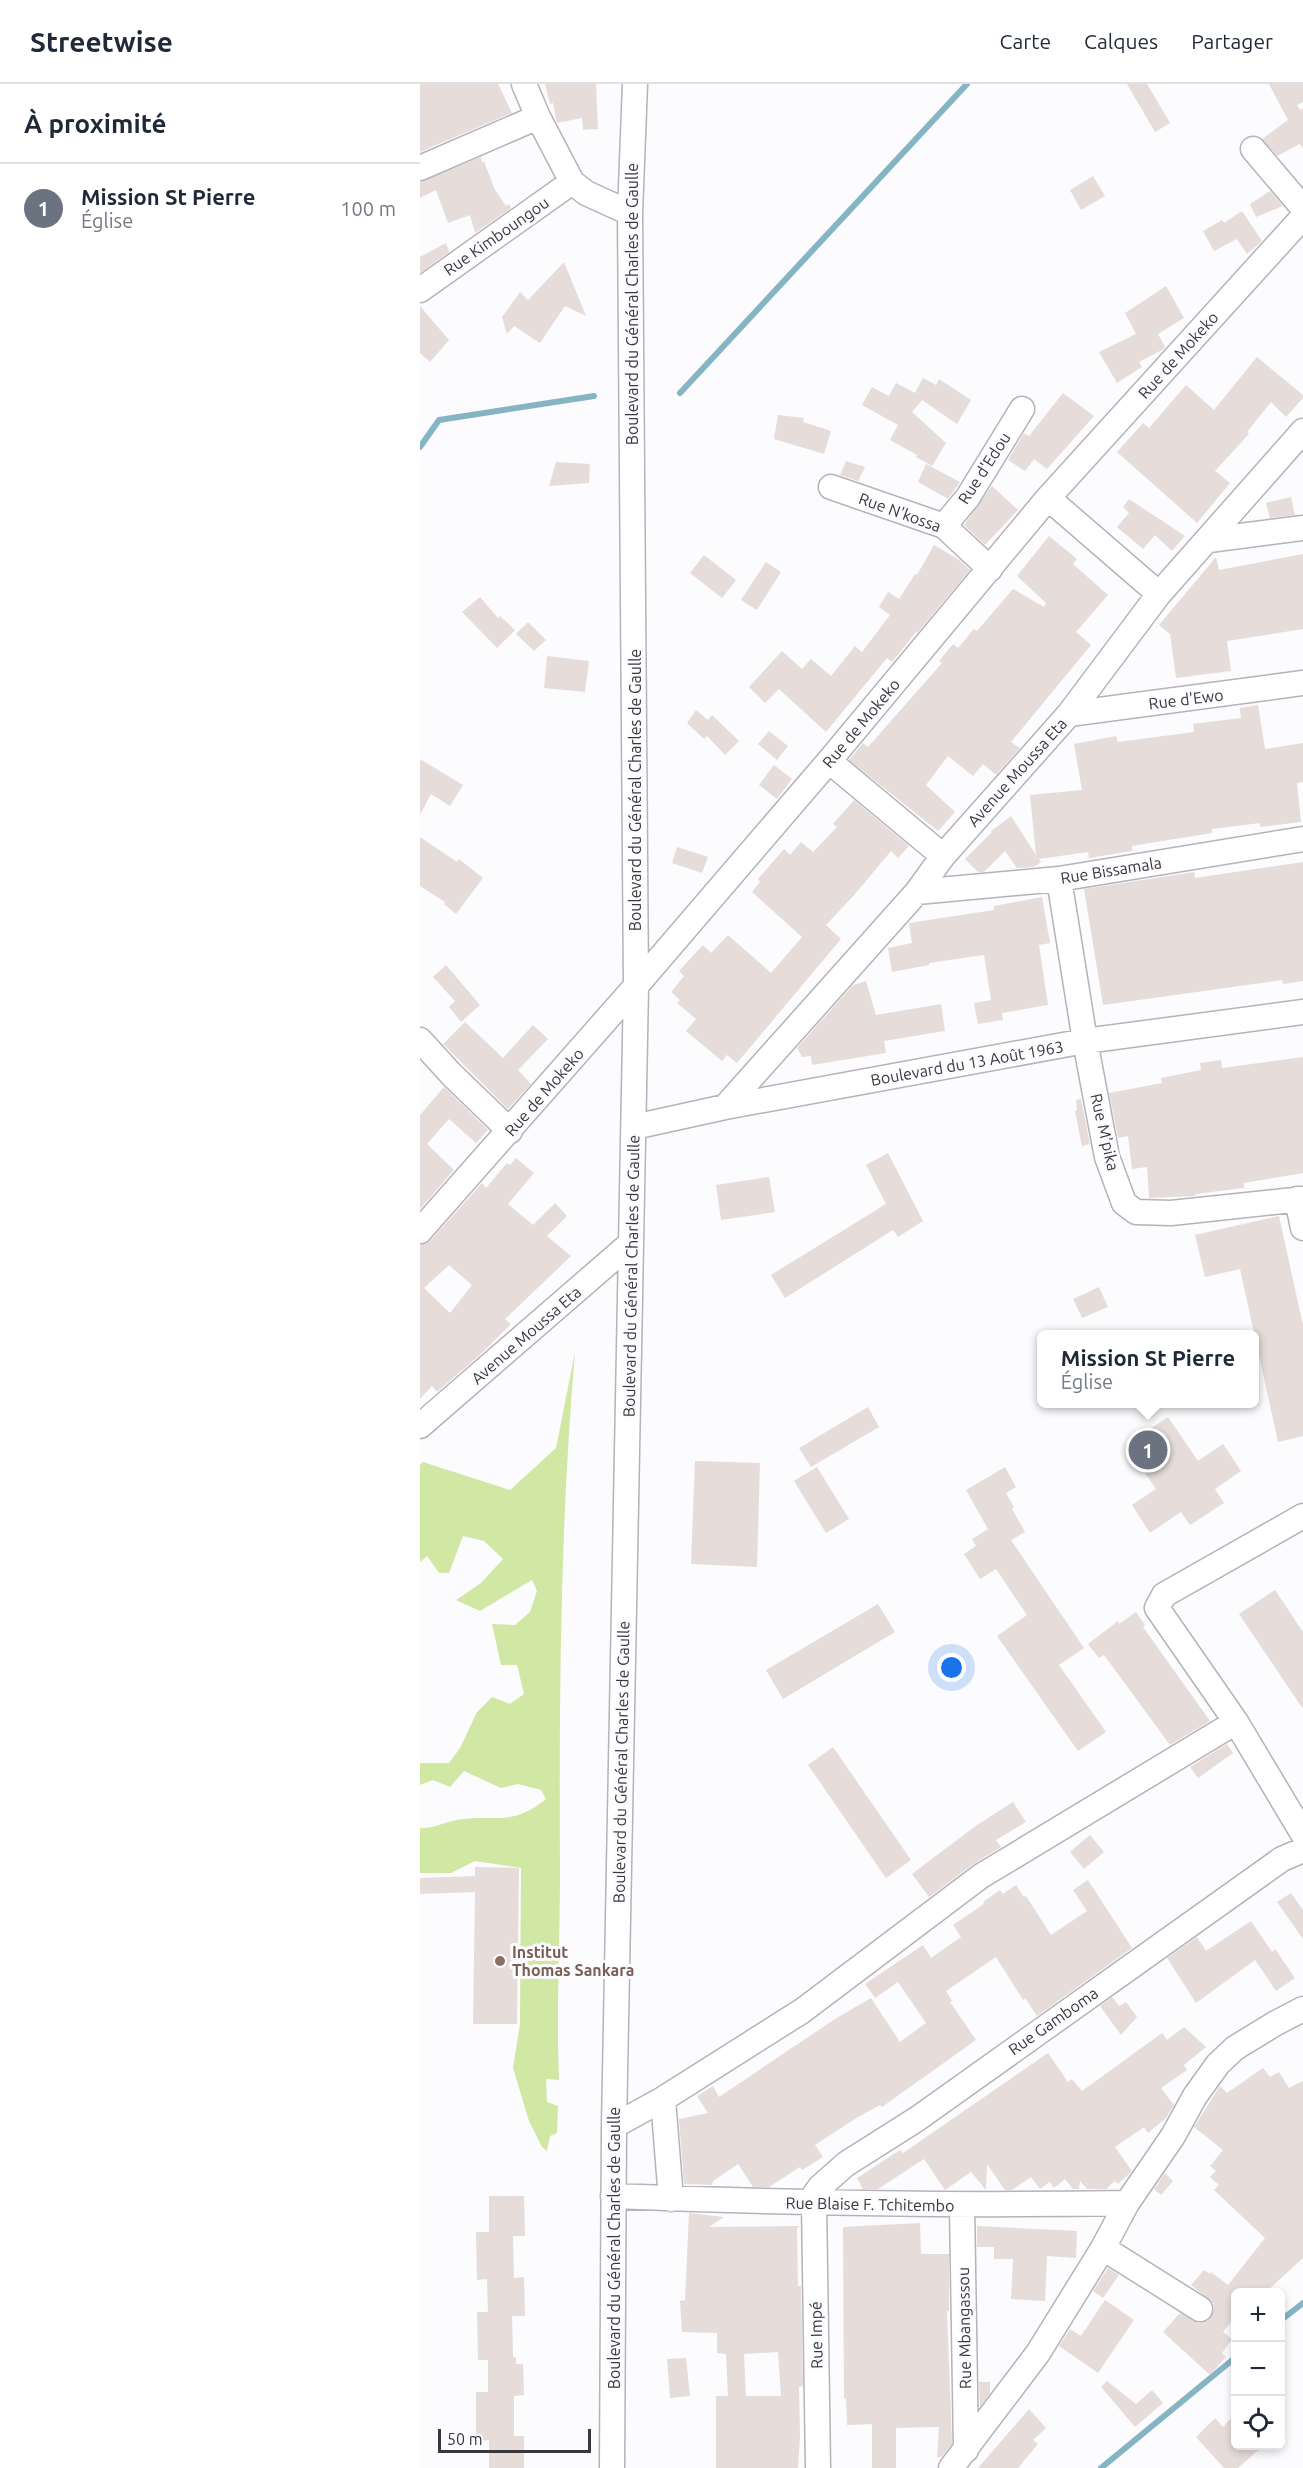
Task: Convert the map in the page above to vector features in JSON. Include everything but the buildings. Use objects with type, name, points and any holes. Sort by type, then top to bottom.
[{"type":"street","points":[[524,84],[537,117],[572,182],[586,193],[630,213]]},
{"type":"street","name":"Boulevard du Général Charles de Gaulle","points":[[612,2468],[614,2126],[636,986],[630,213],[635,84]]},
{"type":"street","points":[[420,168],[537,117]]},
{"type":"street","points":[[1253,149],[1303,208]]},
{"type":"street","name":"Rue Kimboungou","points":[[420,290],[572,182]]},
{"type":"street","name":"Rue de Mokeko","points":[[420,1231],[510,1131],[829,761],[1048,498],[1303,217]]},
{"type":"street","name":"Rue d'Edou","points":[[944,526],[968,497],[1022,409]]},
{"type":"street","name":"Avenue Moussa Eta","points":[[725,1107],[917,892],[943,856],[1069,714],[1159,594],[1303,431]]},
{"type":"street","name":"Rue N'kossa","points":[[831,487],[944,526],[990,569]]},
{"type":"street","points":[[1048,498],[1159,594]]},
{"type":"street","points":[[1209,540],[1303,528]]},
{"type":"street","name":"Rue d'Ewo","points":[[1069,714],[1303,683]]},
{"type":"street","points":[[829,761],[943,856]]},
{"type":"street","name":"Rue Bissamala","points":[[917,892],[1059,879],[1303,839]]},
{"type":"street","name":"Rue M'pika","points":[[1059,879],[1085,1041],[1107,1157],[1124,1203],[1136,1212],[1171,1213],[1300,1199]]},
{"type":"street","name":"Boulevard du 13 Août 1963","points":[[634,1127],[725,1107],[1085,1041],[1303,1012]]},
{"type":"street","points":[[420,1040],[452,1075],[510,1131]]},
{"type":"street","points":[[1300,1199],[1303,1228]]},
{"type":"street","name":"Avenue Moussa Eta","points":[[420,1426],[632,1243]]},
{"type":"street","points":[[1303,1516],[1164,1595],[1157,1608],[1236,1722],[1303,1834]]},
{"type":"street","points":[[614,2126],[663,2099],[802,2011],[981,1876],[1236,1722]]},
{"type":"street","name":"Rue Gamboma","points":[[814,2202],[815,2194],[820,2187],[846,2164],[917,2119],[1281,1859],[1303,1850]]},
{"type":"street","points":[[958,2459],[1038,2353],[1102,2248],[1126,2203],[1173,2136],[1195,2096],[1218,2064],[1235,2048],[1303,2009]]},
{"type":"street","points":[[663,2099],[671,2199]]},
{"type":"street","name":"Rue Blaise F. Tchitembo","points":[[613,2196],[785,2203],[962,2205],[1126,2203]]},
{"type":"street","name":"Rue Impé","points":[[814,2202],[818,2468]]},
{"type":"street","name":"Rue Mbangassou","points":[[958,2459],[962,2205]]},
{"type":"street","points":[[1102,2248],[1200,2309]]},
{"type":"green space","points":[[575,1352],[566,1483],[562,1613],[559,2080],[546,2079],[547,2102],[558,2106],[557,2133],[550,2136],[547,2151],[542,2147],[529,2121],[513,2068],[520,2024],[521,1868],[475,1861],[451,1873],[420,1873],[420,1828],[457,1820],[513,1816],[534,1808],[546,1799],[541,1790],[518,1784],[501,1788],[464,1771],[450,1787],[433,1780],[420,1785],[420,1763],[449,1763],[460,1748],[477,1712],[492,1697],[510,1704],[524,1694],[517,1665],[501,1665],[492,1624],[515,1625],[530,1612],[537,1591],[532,1580],[480,1611],[456,1600],[481,1583],[503,1559],[484,1541],[463,1536],[449,1573],[439,1573],[427,1556],[420,1562],[420,1465],[423,1462],[510,1490],[556,1448]]},
{"type":"waterway","points":[[680,393],[967,84]]},
{"type":"waterway","points":[[420,447],[439,420],[594,396]]},
{"type":"waterway","points":[[1285,2317],[1303,2303]]},
{"type":"waterway","points":[[1101,2468],[1231,2361]]},
{"type":"place","name":"Mission St Pierre","points":[[1148,1450]]},
{"type":"place","name":"Institut Thomas Sankara","points":[[500,1961]]}]
